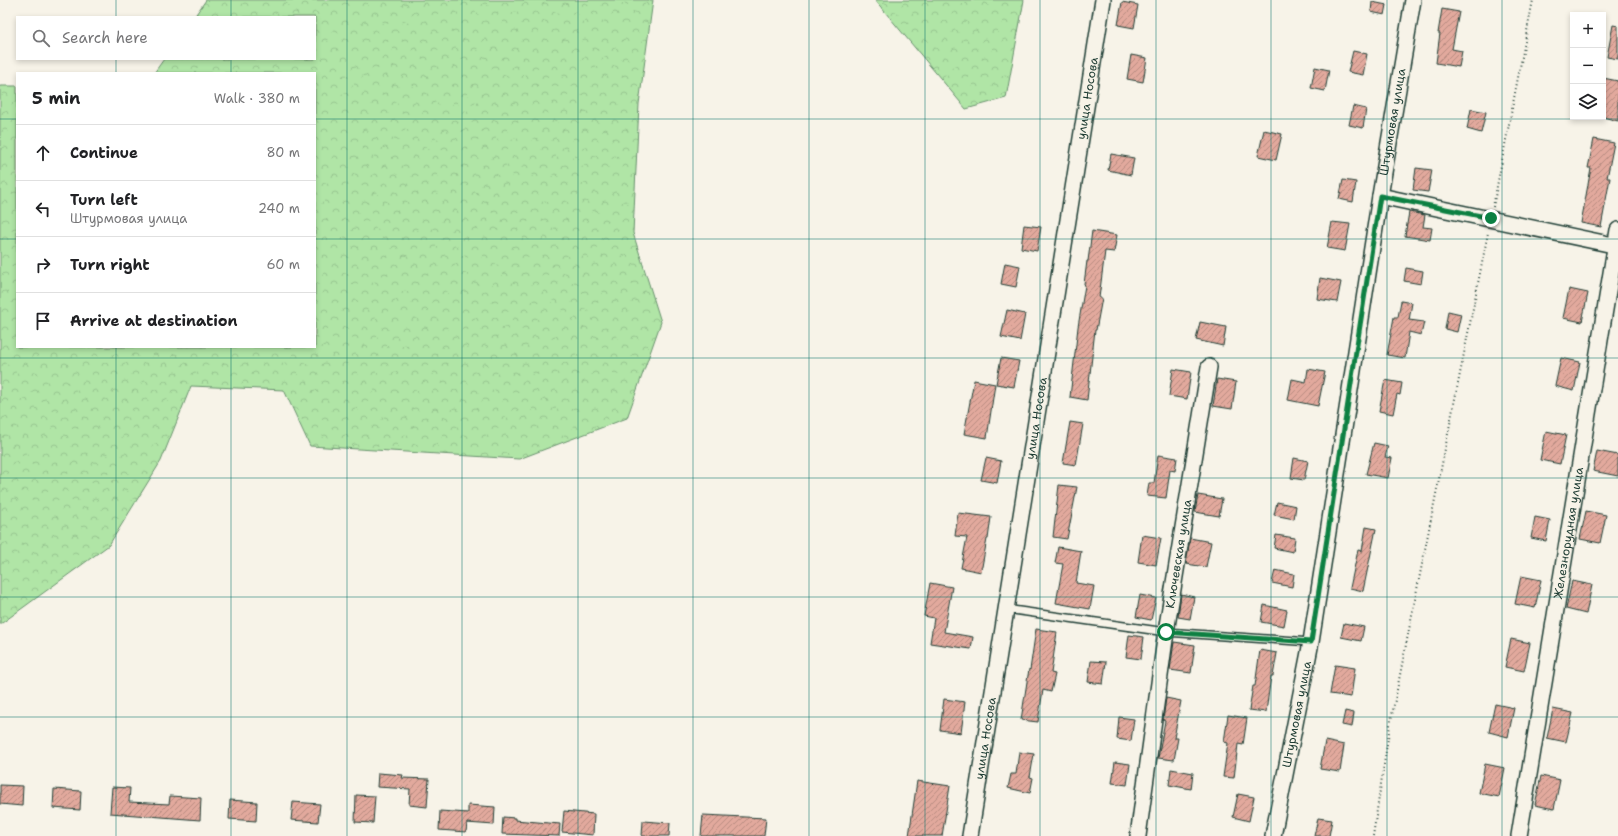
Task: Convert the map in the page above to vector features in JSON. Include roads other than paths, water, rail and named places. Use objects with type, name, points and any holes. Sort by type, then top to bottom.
[{"type":"street","name":"улица Носова","points":[[970,836],[1103,0]]},
{"type":"street","name":"Штурмовая улица","points":[[1273,836],[1311,642],[1380,196],[1413,0]]},
{"type":"street","points":[[1380,196],[1491,218],[1617,246]]},
{"type":"street","name":"Железнорудная улица","points":[[1519,836],[1617,246],[1618,230]]},
{"type":"street","name":"Ключевская улица","points":[[1138,836],[1166,632],[1209,367]]},
{"type":"lane","points":[[1006,609],[1166,632],[1311,642]]}]
